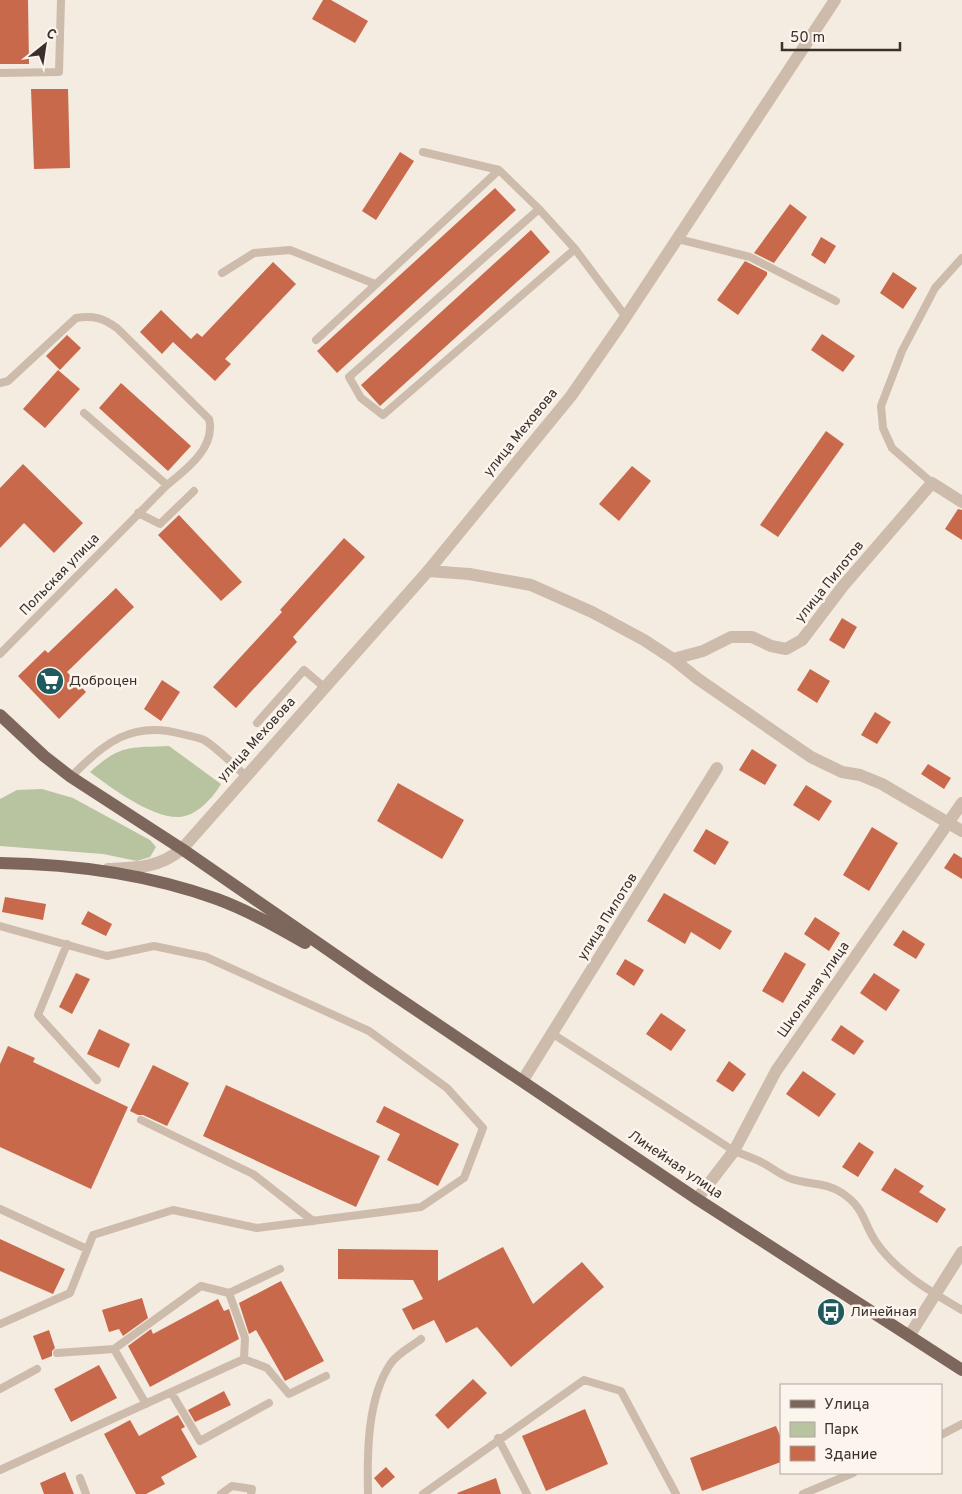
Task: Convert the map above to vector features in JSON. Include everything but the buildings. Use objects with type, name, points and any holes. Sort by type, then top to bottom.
[{"type":"main road","points":[[0,714],[71,777],[182,849],[372,981]]},
{"type":"main road","points":[[0,863],[90,869],[159,881],[218,900],[273,925],[372,981]]},
{"type":"main road","name":"Линейная улица","points":[[372,981],[523,1080],[697,1199],[962,1370]]},
{"type":"street","name":"улица Меховова","points":[[90,869],[141,868],[156,865],[182,849],[428,571],[571,396],[678,239],[835,0]]},
{"type":"street","points":[[932,483],[962,502]]},
{"type":"street","name":"улица Пилотов","points":[[673,659],[702,651],[731,637],[752,637],[771,646],[786,649],[802,640],[843,586],[932,483]]},
{"type":"street","points":[[428,571],[469,574],[531,585],[592,612],[644,640],[673,659],[698,680],[811,757],[842,772],[860,775],[882,784],[962,831]]},
{"type":"street","name":"улица Пилотов","points":[[523,1080],[717,768]]},
{"type":"street","name":"Школьная улица","points":[[697,1199],[734,1151],[776,1071],[962,803]]},
{"type":"street","points":[[909,1336],[962,1252]]},
{"type":"lane","points":[[0,73],[59,72],[60,0]]},
{"type":"lane","points":[[423,152],[499,170],[539,208],[574,249],[626,317]]},
{"type":"lane","points":[[316,340],[499,170]]},
{"type":"lane","points":[[539,208],[349,377],[361,398],[383,415],[574,249]]},
{"type":"lane","points":[[678,239],[750,257],[836,301]]},
{"type":"lane","points":[[222,273],[254,252],[290,250],[375,284]]},
{"type":"lane","points":[[932,483],[892,448],[883,428],[881,406],[902,351],[935,288],[962,258]]},
{"type":"lane","name":"Польская улица","points":[[0,383],[8,381],[76,318],[89,316],[103,319],[117,328],[209,419],[210,434],[200,454],[184,471],[138,513],[0,654]]},
{"type":"lane","points":[[84,412],[167,485]]},
{"type":"lane","points":[[138,513],[160,524],[194,491]]},
{"type":"lane","points":[[257,723],[304,670],[324,687]]},
{"type":"lane","points":[[71,777],[90,756],[112,740],[137,730],[172,731],[204,740],[246,776]]},
{"type":"lane","points":[[0,926],[107,956],[154,946],[215,962],[369,1031],[447,1088],[483,1128],[464,1178],[422,1207],[257,1228],[173,1210],[93,1235],[70,1294],[0,1324]]},
{"type":"lane","points":[[67,944],[38,1015],[97,1080]]},
{"type":"lane","points":[[553,1034],[734,1151],[760,1161],[786,1178],[825,1185],[842,1193],[865,1217],[875,1242],[890,1260],[935,1294],[962,1310]]},
{"type":"lane","points":[[141,1120],[253,1174],[313,1221]]},
{"type":"lane","points":[[0,1209],[87,1249]]},
{"type":"lane","points":[[57,1353],[114,1349],[201,1286],[229,1293],[280,1269]]},
{"type":"lane","points":[[229,1293],[246,1338],[244,1359]]},
{"type":"lane","points":[[368,1494],[367,1452],[376,1393],[391,1362],[421,1339]]},
{"type":"lane","points":[[114,1349],[146,1404]]},
{"type":"lane","points":[[0,1470],[244,1359],[267,1368],[288,1394],[326,1376]]},
{"type":"lane","points":[[0,1389],[37,1369]]},
{"type":"lane","points":[[422,1494],[498,1438],[584,1380],[621,1391],[676,1494]]},
{"type":"lane","points":[[171,1392],[200,1442],[269,1403]]},
{"type":"lane","points":[[942,1434],[962,1424]]},
{"type":"lane","points":[[498,1438],[527,1494]]},
{"type":"lane","points":[[803,1494],[851,1474]]},
{"type":"lane","points":[[80,1478],[86,1494]]},
{"type":"lane","points":[[221,1494],[232,1486],[252,1489],[252,1494]]},
{"type":"green space","points":[[169,746],[221,784],[204,805],[186,816],[169,816],[145,808],[90,772],[110,756],[126,749]]},
{"type":"green space","points":[[42,789],[73,798],[150,840],[156,847],[150,857],[137,861],[103,854],[0,846],[0,799],[17,790]]},
{"type":"place","name":"Доброцен","points":[[50,681]]},
{"type":"place","name":"Линейная","points":[[831,1312]]}]
